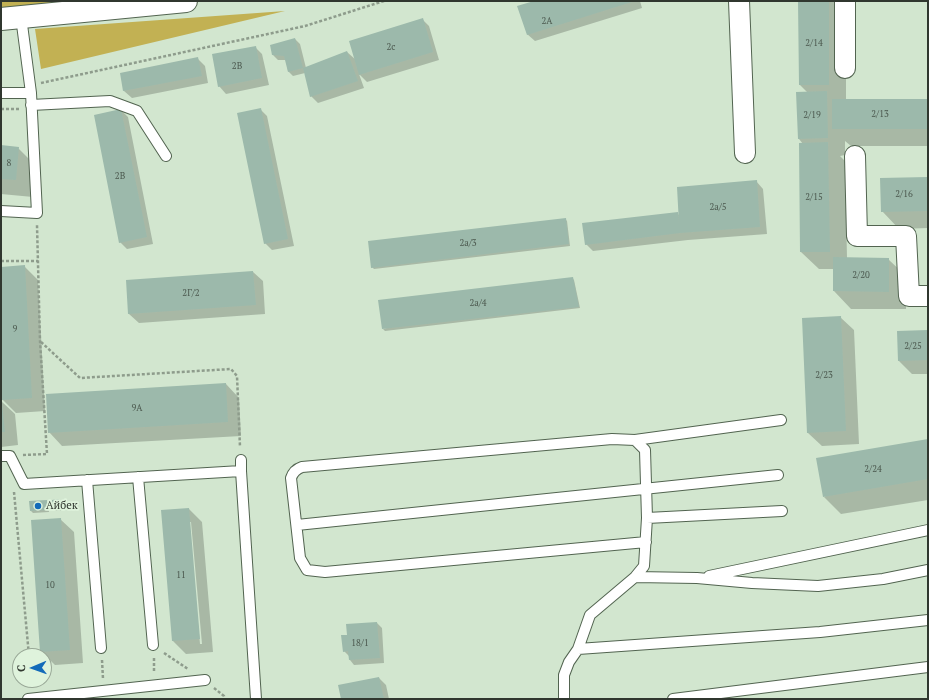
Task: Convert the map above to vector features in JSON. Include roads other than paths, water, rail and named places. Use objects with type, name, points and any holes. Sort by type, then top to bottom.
[{"type":"main road","points":[[11,18],[186,1]]},
{"type":"street","points":[[739,1],[745,153]]},
{"type":"street","points":[[845,1],[845,68]]},
{"type":"street","points":[[855,156],[857,236],[906,236],[909,296],[928,296]]},
{"type":"lane","points":[[1,212],[37,213],[31,93],[11,18]]},
{"type":"lane","points":[[1,93],[31,93]]},
{"type":"lane","points":[[31,105],[110,101],[124,106],[137,111],[166,156]]},
{"type":"lane","points":[[646,542],[325,572],[307,570],[300,558],[291,478],[293,472],[297,468],[302,467],[612,439],[635,440],[781,420]]},
{"type":"lane","points":[[564,699],[564,675],[569,662],[578,650],[590,615],[635,577],[644,566],[647,488],[645,450],[635,440]]},
{"type":"lane","points":[[6,456],[24,484],[241,471]]},
{"type":"lane","points":[[241,460],[256,699]]},
{"type":"lane","points":[[297,524],[778,475]]},
{"type":"lane","points":[[138,477],[153,645]]},
{"type":"lane","points":[[87,480],[101,648]]},
{"type":"lane","points":[[646,518],[782,511]]},
{"type":"lane","points":[[697,578],[928,530]]},
{"type":"lane","points":[[635,577],[697,578],[752,583],[818,586],[883,579],[928,570]]},
{"type":"lane","points":[[578,650],[820,632],[928,620]]},
{"type":"lane","points":[[674,699],[928,667]]},
{"type":"lane","points":[[28,699],[205,680]]},
{"type":"place","name":"Айбек","points":[[38,506]]}]
